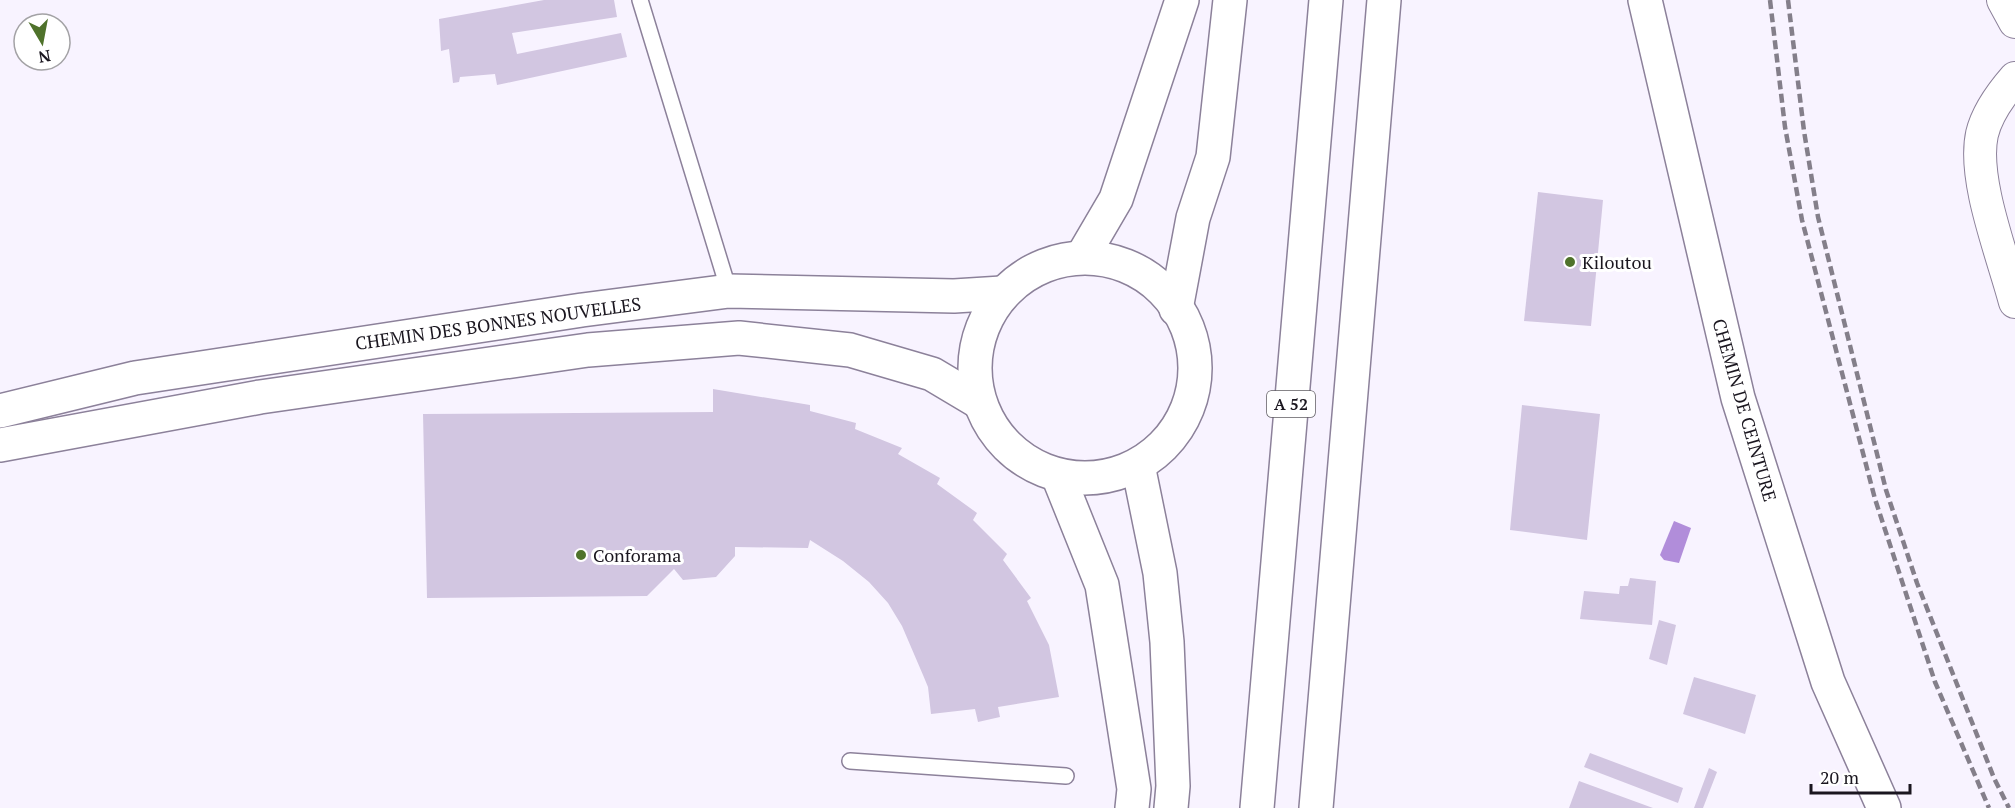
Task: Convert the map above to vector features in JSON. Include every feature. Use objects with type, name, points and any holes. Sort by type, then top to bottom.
[{"type":"main road","points":[[1082,257],[1116,199],[1182,0]]},
{"type":"main road","points":[[1176,309],[1193,218],[1213,157],[1230,0]]},
{"type":"main road","name":"A 52","points":[[1257,808],[1326,0]]},
{"type":"main road","points":[[1316,808],[1384,0]]},
{"type":"main road","name":"CHEMIN DE CEINTURE","points":[[1645,0],[1738,398],[1828,682],[1884,808]]},
{"type":"main road","points":[[1082,257],[1111,260],[1139,271],[1163,288],[1194,345],[1196,380],[1186,414],[1166,443],[1138,465],[1086,479],[1059,478],[1015,454],[994,431],[979,402],[974,369],[981,326],[1002,293],[1018,279],[1048,263],[1082,257]]},
{"type":"main road","name":"CHEMIN DES BONNES NOUVELLES","points":[[0,411],[135,378],[582,310],[729,291],[954,296],[1002,293]]},
{"type":"main road","points":[[0,445],[260,397],[588,350],[739,338],[850,350],[932,374],[979,402]]},
{"type":"main road","points":[[1138,465],[1160,573],[1167,642],[1173,786],[1171,808]]},
{"type":"main road","points":[[1059,478],[1102,585],[1134,789],[1132,808]]},
{"type":"street","points":[[2003,0],[2015,22]]},
{"type":"street","points":[[2015,78],[1998,98],[1982,134],[1980,172],[2015,302]]},
{"type":"lane","points":[[640,0],[729,291]]},
{"type":"lane","points":[[850,761],[1066,776]]},
{"type":"shaded area","points":[[1674,521],[1691,528],[1679,563],[1664,560],[1660,555]]},
{"type":"building","points":[[544,0],[614,0],[617,17],[512,33],[517,54],[621,33],[627,57],[497,85],[495,74],[460,77],[459,82],[453,83],[449,49],[441,51],[439,19]]},
{"type":"building","points":[[1538,192],[1603,200],[1591,326],[1524,321]]},
{"type":"building","name":"Conforama","points":[[713,389],[810,405],[810,411],[856,423],[855,429],[902,448],[898,454],[940,478],[937,484],[977,513],[973,520],[1007,554],[1003,560],[1031,598],[1027,601],[1049,645],[1059,697],[998,707],[1000,717],[978,722],[975,709],[931,714],[928,687],[902,626],[888,603],[869,582],[843,561],[810,540],[808,548],[735,547],[735,556],[716,577],[683,580],[674,569],[647,596],[427,598],[423,414],[713,412]]},
{"type":"building","points":[[1522,405],[1600,414],[1587,540],[1510,530]]},
{"type":"building","points":[[1630,578],[1656,581],[1652,625],[1580,619],[1584,591],[1619,594],[1620,586],[1628,586]]},
{"type":"building","points":[[1659,620],[1676,625],[1667,665],[1649,659]]},
{"type":"building","points":[[1694,677],[1756,695],[1745,734],[1683,714]]},
{"type":"building","points":[[1590,753],[1683,788],[1678,803],[1584,767]]},
{"type":"building","points":[[1709,768],[1717,772],[1703,808],[1694,808]]},
{"type":"building","points":[[1579,781],[1653,808],[1569,808]]},
{"type":"railway","points":[[1770,0],[1785,127],[1802,220],[1875,499],[1935,682],[1989,808]]},
{"type":"railway","points":[[1788,0],[1804,131],[1818,217],[1886,490],[1917,583],[1994,778],[2009,808]]},
{"type":"place","name":"Kiloutou","points":[[1570,262]]},
{"type":"place","name":"Conforama","points":[[581,555]]}]
